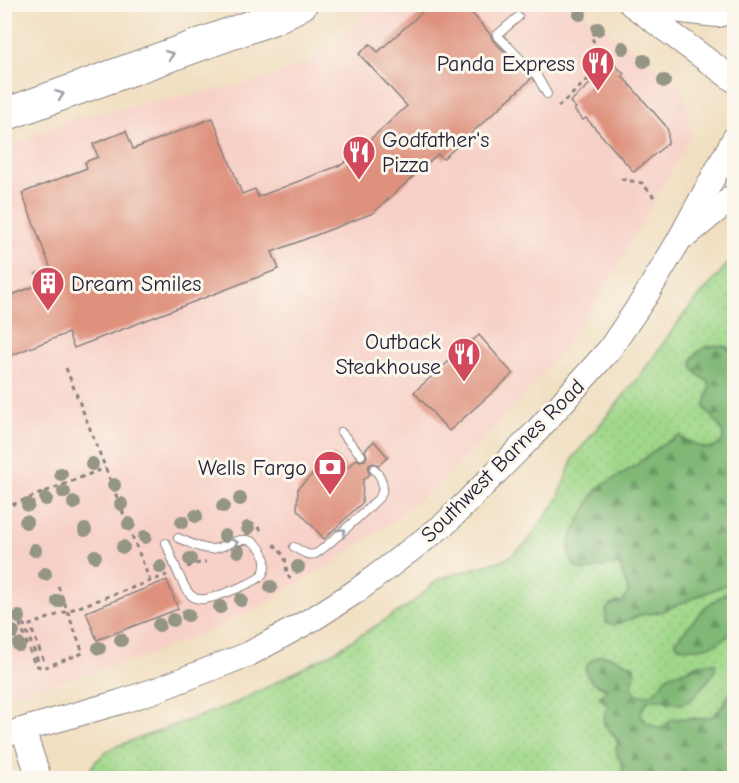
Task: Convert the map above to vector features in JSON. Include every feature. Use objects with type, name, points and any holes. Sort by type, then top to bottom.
[{"type":"highway","points":[[4,115],[274,18],[301,4]]},
{"type":"main road","points":[[632,4],[718,15],[735,10]]},
{"type":"main road","points":[[632,4],[735,80]]},
{"type":"main road","name":"Southwest Barnes Road","points":[[14,732],[156,690],[249,654],[316,617],[358,590],[446,523],[554,413],[609,350],[645,297],[678,242],[735,139]]},
{"type":"main road","points":[[678,242],[735,196]]},
{"type":"main road","points":[[14,732],[39,778]]},
{"type":"lane","points":[[518,17],[497,35],[537,76],[547,94]]},
{"type":"lane","points":[[341,432],[361,455]]},
{"type":"lane","points":[[294,547],[308,555],[318,554],[381,495],[381,476],[374,469]]},
{"type":"lane","points":[[166,543],[189,594],[194,598],[203,599],[254,581],[265,571],[266,562],[263,552],[252,541],[246,540],[213,549],[178,538]]},
{"type":"path","points":[[558,107],[607,62],[591,37],[595,33]]},
{"type":"path","points":[[621,179],[642,183],[654,197]]},
{"type":"path","points":[[66,368],[150,581]]},
{"type":"path","points":[[4,508],[105,468]]},
{"type":"path","points":[[58,586],[67,611],[83,653],[44,668],[35,665],[20,624],[23,622],[38,661],[43,659],[30,624],[67,611],[150,581],[178,570],[226,554],[219,534],[246,524],[255,524],[265,534]]},
{"type":"path","points":[[272,542],[285,557],[287,574],[293,583]]},
{"type":"shaded area","points":[[375,5],[574,5],[684,88],[691,135],[618,265],[564,347],[531,388],[473,451],[402,514],[332,564],[264,604],[221,625],[148,656],[5,696],[5,149],[72,118],[257,82],[315,59]]},
{"type":"green space","points":[[734,257],[734,352],[724,346],[703,378],[708,381],[710,387],[706,400],[720,426],[723,441],[717,447],[707,448],[682,438],[681,435],[663,444],[635,466],[601,486],[592,497],[570,540],[569,547],[571,560],[620,566],[629,591],[623,602],[616,602],[620,623],[640,615],[660,612],[725,585],[732,586],[728,592],[705,607],[693,624],[679,637],[731,634],[734,630],[734,690],[717,713],[705,719],[689,718],[674,721],[663,728],[650,725],[640,716],[644,706],[650,700],[662,699],[683,703],[691,700],[698,693],[703,685],[696,665],[667,678],[654,693],[648,696],[635,693],[632,687],[634,666],[609,656],[600,686],[606,687],[603,701],[608,705],[604,724],[617,740],[617,755],[624,766],[620,778],[84,778],[96,761],[112,748],[236,703],[332,653],[411,604],[439,579],[506,559],[527,543],[558,499],[573,458],[639,377],[685,313]]},
{"type":"green space","points":[[717,345],[734,352],[734,630],[723,640],[709,646],[687,648],[679,647],[675,642],[705,607],[728,592],[731,586],[725,585],[660,612],[640,615],[620,623],[606,623],[606,610],[610,605],[623,602],[629,591],[620,566],[608,565],[590,570],[578,568],[570,559],[570,540],[592,497],[601,486],[635,466],[663,444],[681,435],[682,439],[707,448],[717,446],[722,441],[722,431],[704,407],[710,387],[708,381],[694,370],[692,365],[696,354],[701,350]]},
{"type":"green space","points":[[602,655],[634,666],[632,687],[641,695],[651,694],[671,675],[703,663],[716,663],[712,676],[692,699],[682,703],[649,700],[640,716],[650,725],[662,728],[672,719],[707,718],[717,712],[734,690],[734,778],[620,778],[624,766],[617,755],[618,746],[614,734],[604,721],[608,705],[599,697],[604,693],[606,687],[592,681],[586,672],[589,662]]},
{"type":"building","points":[[431,4],[464,4],[492,39],[531,79],[443,159],[438,154],[373,213],[272,252],[279,269],[74,348],[68,333],[4,358],[4,298],[40,284],[36,274],[51,269],[22,193],[87,168],[85,162],[98,157],[93,144],[126,131],[133,149],[213,118],[242,194],[255,189],[258,197],[343,164],[407,106],[359,54],[370,44],[378,52]]},
{"type":"building","points":[[613,63],[668,131],[668,143],[634,172],[586,118],[583,120],[570,102]]},
{"type":"building","name":"Outback Steakhouse","points":[[479,335],[513,374],[449,431],[414,392]]},
{"type":"building","name":"Wells Fargo","points":[[374,441],[388,457],[379,465],[373,463],[369,465],[370,474],[363,480],[362,503],[324,539],[297,509],[298,488],[334,454],[347,468],[356,459],[365,460],[367,456],[365,450]]},
{"type":"building","points":[[167,580],[178,609],[97,640],[86,612]]},
{"type":"place","name":"Panda Express","points":[[598,92]]},
{"type":"place","name":"Godfather's Pizza","points":[[359,181]]},
{"type":"place","name":"Dream Smiles","points":[[48,312]]},
{"type":"place","name":"Outback Steakhouse","points":[[464,383]]},
{"type":"place","name":"Wells Fargo","points":[[330,496]]}]
